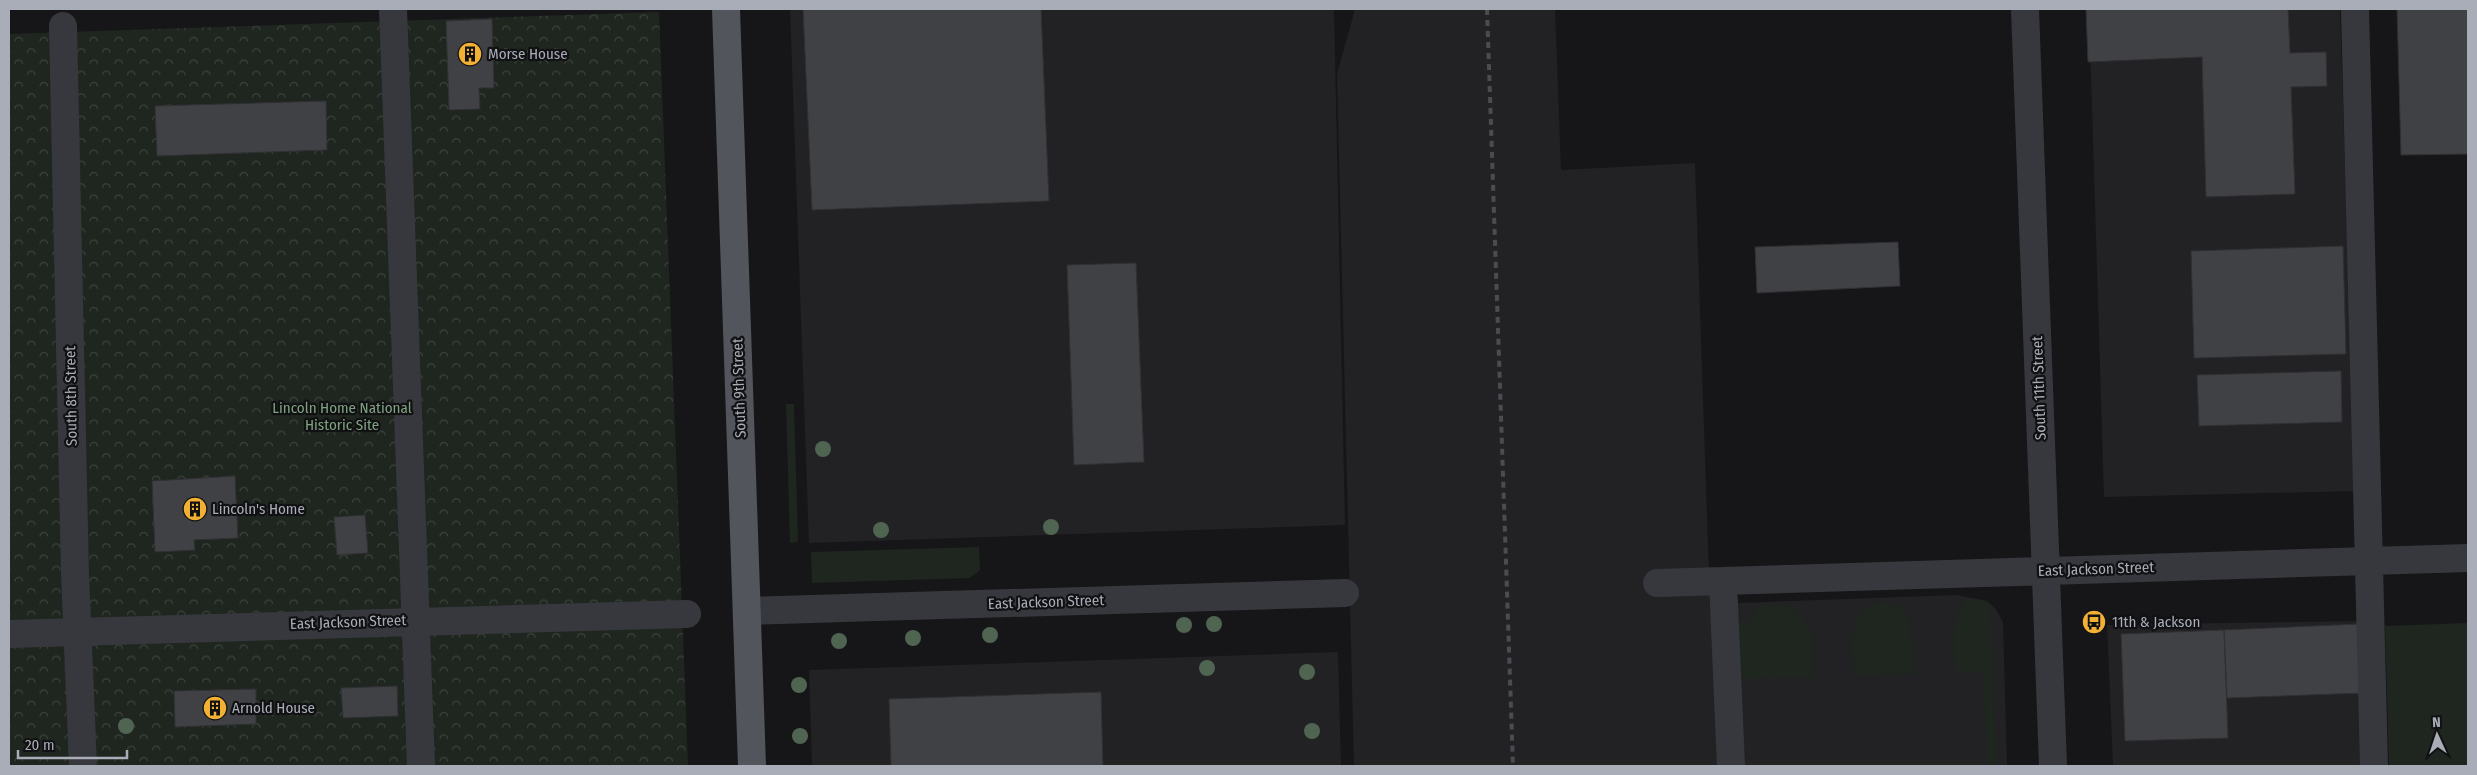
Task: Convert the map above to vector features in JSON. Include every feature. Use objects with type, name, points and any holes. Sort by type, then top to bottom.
[{"type":"main road","name":"South 9th Street","points":[[726,9],[752,766]]},
{"type":"street","points":[[393,9],[421,766]]},
{"type":"street","name":"South 11th Street","points":[[2026,9],[2053,766]]},
{"type":"street","points":[[2355,9],[2367,561],[2374,766]]},
{"type":"street","name":"South 8th Street","points":[[62,26],[83,766]]},
{"type":"street","name":"East Jackson Street","points":[[1657,583],[2468,558]]},
{"type":"street","points":[[1723,581],[1731,766]]},
{"type":"street","name":"East Jackson Street","points":[[747,611],[1346,593]]},
{"type":"street","name":"East Jackson Street","points":[[9,634],[416,620],[687,614]]},
{"type":"shaded area","points":[[790,9],[1334,9],[1345,525],[809,543]]},
{"type":"shaded area","points":[[1355,9],[1555,9],[1561,170],[1695,163],[1710,604],[1956,595],[1987,601],[1995,608],[2003,622],[2007,766],[1354,766],[1337,74]]},
{"type":"shaded area","points":[[2089,9],[2340,9],[2355,491],[2104,497]]},
{"type":"shaded area","points":[[2358,621],[2363,766],[2113,766],[2107,625]]},
{"type":"shaded area","points":[[1338,652],[1341,766],[812,766],[809,670]]},
{"type":"green space","name":"Lincoln Home National Historic Site","points":[[659,12],[688,766],[9,766],[9,34]]},
{"type":"green space","points":[[786,404],[794,404],[798,542],[790,543]]},
{"type":"green space","points":[[979,547],[980,570],[970,578],[812,583],[811,552]]},
{"type":"green space","points":[[1969,598],[1983,600],[1990,604],[1997,766],[1987,766],[1984,672],[1955,673],[1953,644],[1955,623],[1962,605]]},
{"type":"green space","points":[[1879,602],[1900,607],[1905,615],[1912,639],[1913,674],[1854,676],[1853,643],[1856,623],[1868,607]]},
{"type":"green space","points":[[1784,605],[1796,612],[1808,627],[1812,643],[1813,677],[1740,679],[1738,622],[1754,622],[1753,616],[1761,606]]},
{"type":"green space","points":[[2468,623],[2468,766],[2389,766],[2385,626]]},
{"type":"building","points":[[803,9],[1041,9],[1049,201],[812,210]]},
{"type":"building","points":[[2086,9],[2288,9],[2290,53],[2326,52],[2327,86],[2291,87],[2295,194],[2206,197],[2202,57],[2088,62]]},
{"type":"building","points":[[2397,9],[2468,9],[2468,154],[2401,155]]},
{"type":"building","name":"Morse House","points":[[492,19],[494,88],[479,88],[480,109],[449,110],[446,21]]},
{"type":"building","points":[[326,101],[327,150],[157,156],[155,106]]},
{"type":"building","points":[[1898,242],[1900,286],[1757,293],[1755,247]]},
{"type":"building","points":[[2343,246],[2346,354],[2194,358],[2191,251]]},
{"type":"building","points":[[1136,263],[1144,462],[1074,465],[1067,265]]},
{"type":"building","points":[[2341,371],[2342,422],[2199,426],[2197,375]]},
{"type":"building","name":"Lincoln's Home","points":[[235,476],[238,538],[194,540],[195,550],[155,552],[152,481]]},
{"type":"building","points":[[365,515],[368,553],[337,555],[334,517]]},
{"type":"building","points":[[2360,624],[2363,693],[2227,698],[2224,630]]},
{"type":"building","points":[[2224,630],[2228,738],[2125,741],[2121,634]]},
{"type":"building","points":[[397,686],[398,716],[343,718],[341,688]]},
{"type":"building","name":"Arnold House","points":[[256,689],[256,724],[175,727],[174,691]]},
{"type":"building","points":[[1101,692],[1103,766],[891,766],[889,699]]},
{"type":"railway","points":[[1487,9],[1513,766]]},
{"type":"place","name":"Morse House","points":[[470,54]]},
{"type":"place","name":"Lincoln's Home","points":[[195,509]]},
{"type":"place","name":"11th & Jackson","points":[[2094,622]]},
{"type":"place","name":"Arnold House","points":[[215,708]]}]
